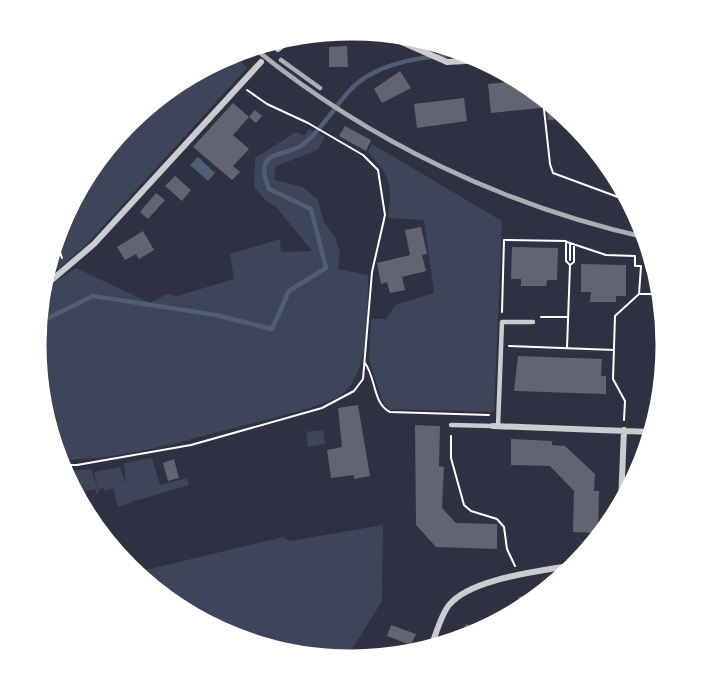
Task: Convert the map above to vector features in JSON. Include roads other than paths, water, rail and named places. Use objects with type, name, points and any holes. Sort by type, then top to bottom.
[{"type":"street","points":[[408,44],[439,59],[456,63],[468,62]]},
{"type":"street","points":[[53,280],[94,244],[261,62]]},
{"type":"street","points":[[496,426],[646,432]]},
{"type":"street","points":[[621,491],[624,430]]},
{"type":"street","points":[[433,641],[448,606],[462,593],[480,585],[563,568]]},
{"type":"lane","points":[[451,425],[496,426],[502,322],[533,322]]},
{"type":"waterway","points":[[47,319],[93,296],[216,315],[272,329],[289,291],[326,268],[311,209],[269,189],[264,166],[267,160],[305,143],[353,87],[366,77],[410,60],[451,55]]},
{"type":"railway","points":[[260,53],[343,112],[391,141],[440,166],[542,208],[638,235]]},
{"type":"railway","points":[[281,60],[320,88]]}]
